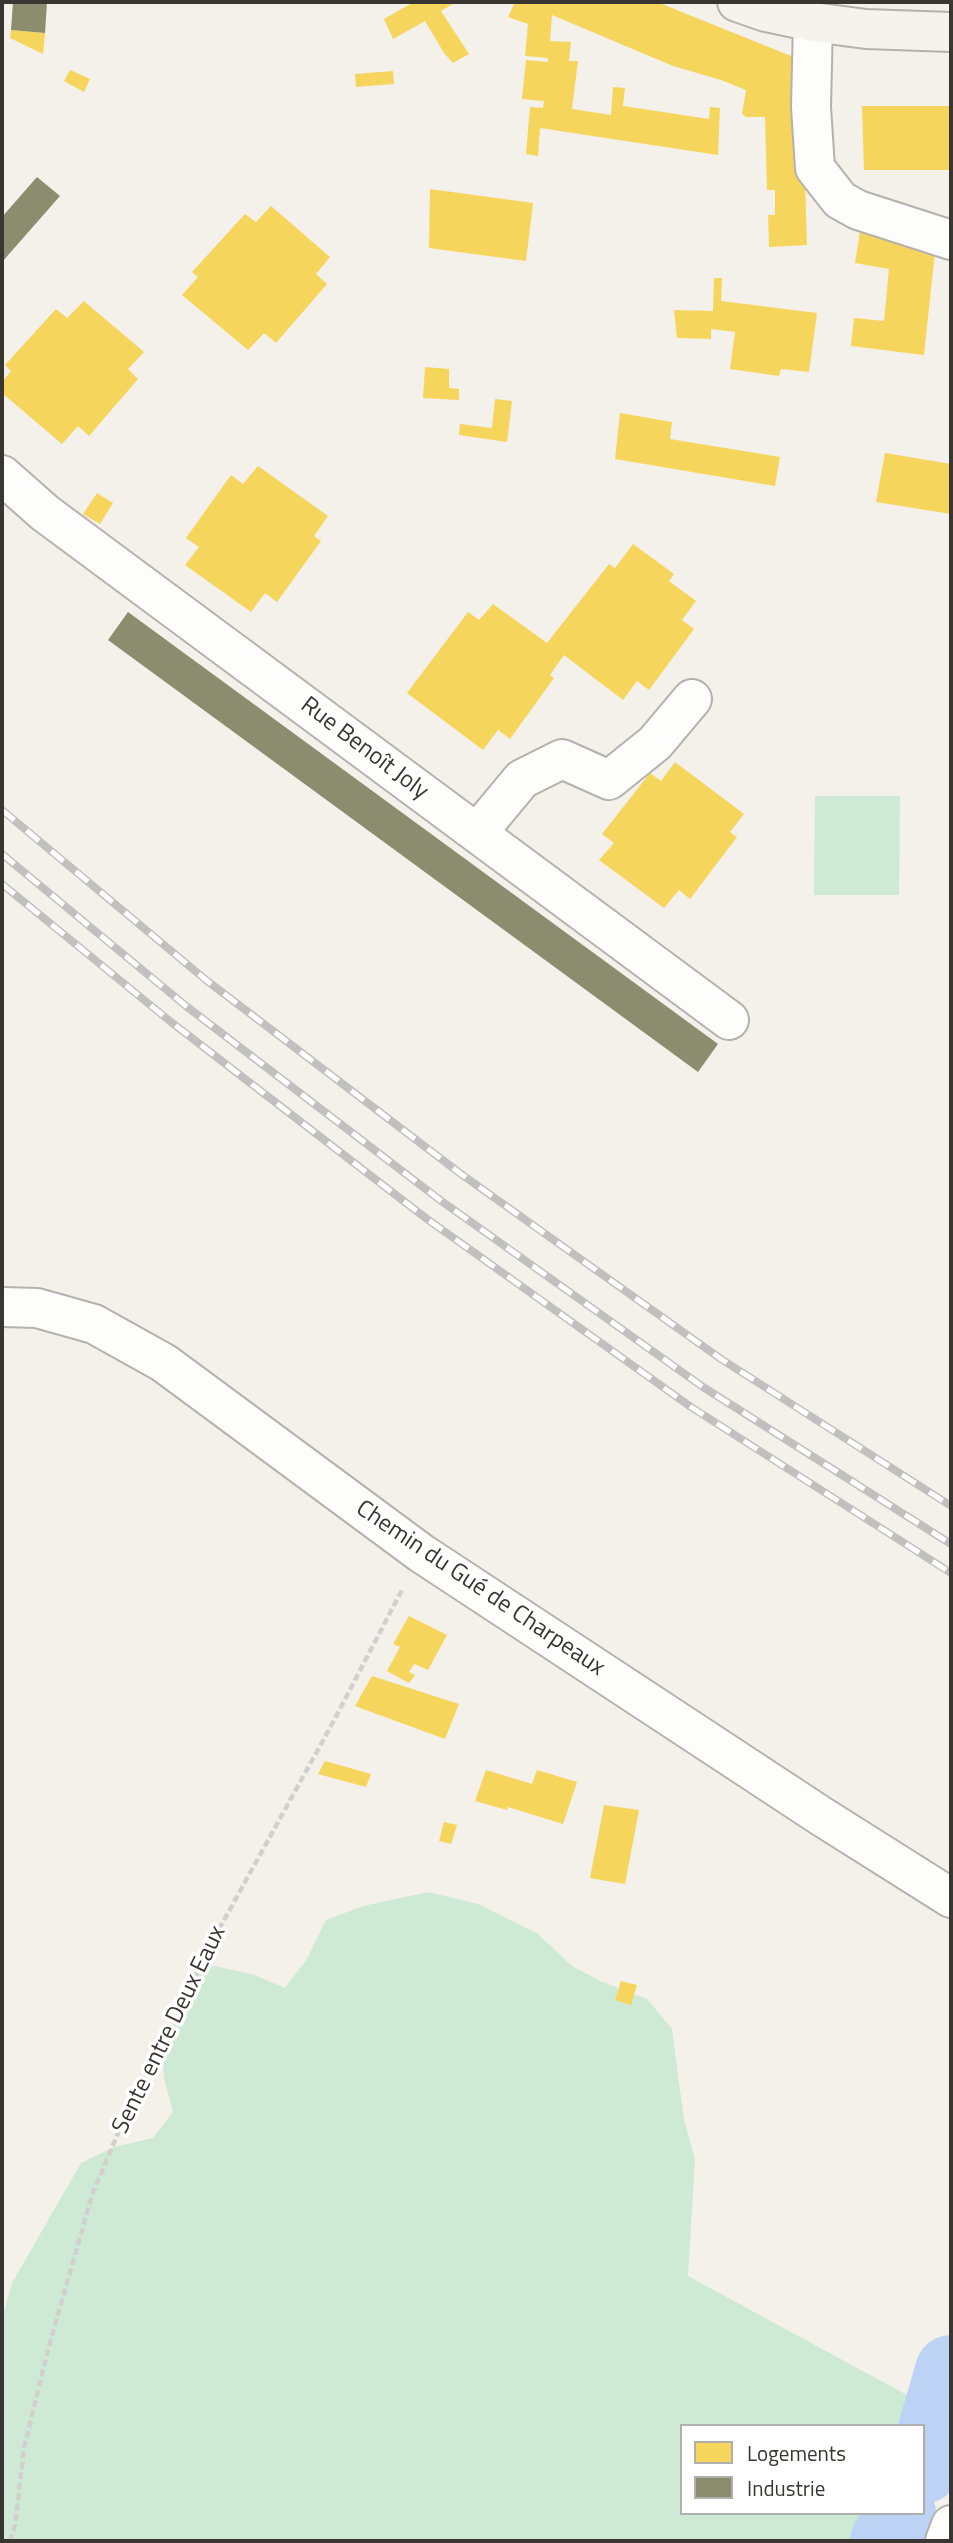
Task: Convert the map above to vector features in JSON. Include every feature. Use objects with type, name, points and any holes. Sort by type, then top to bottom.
[{"type":"main road","points":[[737,2],[766,12],[813,22],[866,29],[951,32]]},
{"type":"street","points":[[813,22],[811,107],[815,168],[840,200],[858,210],[951,240]]},
{"type":"street","name":"Rue Benoît Joly","points":[[2,475],[45,513],[729,1020]]},
{"type":"street","points":[[477,833],[522,779],[562,759],[609,780],[655,743],[692,699]]},
{"type":"street","name":"Chemin du Gué de Charpeaux","points":[[2,1307],[37,1308],[94,1324],[164,1363],[421,1553],[776,1787],[951,1898]]},
{"type":"street","points":[[945,2541],[951,2525]]},
{"type":"path","name":"Sente entre Deux Eaux","points":[[10,2541],[15,2526],[24,2448],[49,2346],[92,2195],[126,2114],[218,1931],[331,1726],[421,1553]]},
{"type":"green space","points":[[815,796],[900,796],[899,895],[814,895]]},
{"type":"green space","points":[[428,1892],[478,1904],[538,1934],[572,1966],[600,1981],[647,1999],[672,2029],[684,2120],[695,2159],[688,2276],[951,2419],[951,2450],[930,2506],[913,2541],[2,2541],[2,2319],[12,2283],[81,2163],[114,2147],[153,2138],[173,2112],[164,2078],[162,2045],[200,1963],[252,1974],[285,1988],[307,1959],[326,1920],[363,1906]]},
{"type":"building: Logements","points":[[414,2],[456,2],[441,11],[469,54],[453,63],[425,21],[393,39],[384,19]]},
{"type":"building: Logements","points":[[515,2],[657,2],[801,60],[807,245],[769,247],[768,215],[775,215],[775,190],[767,190],[765,117],[746,117],[742,114],[746,90],[673,66],[552,15],[550,41],[571,42],[569,61],[578,61],[572,109],[611,115],[613,87],[625,88],[623,106],[709,119],[710,107],[720,108],[718,155],[540,128],[538,156],[526,154],[530,107],[543,108],[544,101],[522,99],[526,60],[548,62],[548,58],[525,56],[528,24],[508,17]]},
{"type":"building: Logements","points":[[11,30],[45,33],[43,54],[10,38]]},
{"type":"building: Logements","points":[[70,70],[90,79],[84,92],[64,81]]},
{"type":"building: Logements","points":[[393,71],[394,84],[356,87],[355,74]]},
{"type":"building: Logements","points":[[862,106],[951,106],[951,170],[864,170]]},
{"type":"building: Logements","points":[[430,189],[533,203],[526,261],[429,248]]},
{"type":"building: Logements","points":[[271,206],[330,257],[316,274],[327,284],[276,343],[264,333],[248,350],[182,295],[198,277],[192,272],[245,214],[256,222]]},
{"type":"building: Logements","points":[[860,232],[935,251],[924,355],[851,346],[854,318],[884,321],[889,269],[855,263]]},
{"type":"building: Logements","points":[[714,278],[722,278],[721,301],[817,313],[809,372],[781,369],[779,376],[730,369],[735,332],[711,329],[711,339],[677,338],[674,310],[713,311]]},
{"type":"building: Logements","points":[[84,301],[144,352],[128,369],[138,379],[89,436],[78,426],[62,444],[2,393],[2,382],[11,371],[5,365],[56,309],[67,318]]},
{"type":"building: Logements","points":[[425,367],[449,369],[449,388],[459,389],[459,400],[423,398]]},
{"type":"building: Logements","points":[[495,399],[512,401],[507,442],[459,435],[460,424],[492,428]]},
{"type":"building: Logements","points":[[620,413],[672,422],[670,439],[780,457],[775,486],[615,459]]},
{"type":"building: Logements","points":[[885,453],[951,464],[951,514],[876,502]]},
{"type":"building: Logements","points":[[258,466],[328,516],[314,536],[321,541],[277,602],[265,593],[251,612],[185,565],[199,547],[186,538],[231,475],[243,484]]},
{"type":"building: Logements","points":[[97,493],[113,503],[100,524],[83,514]]},
{"type":"building: Logements","points":[[633,544],[674,574],[669,581],[696,601],[682,620],[694,629],[649,690],[637,681],[623,700],[564,655],[550,675],[554,678],[510,739],[498,730],[483,750],[407,693],[468,612],[479,620],[493,604],[547,643],[609,564],[615,568]]},
{"type":"building: Logements","points":[[675,762],[744,814],[730,832],[737,837],[690,899],[679,890],[664,908],[599,860],[614,843],[602,834],[650,773],[661,781]]},
{"type":"building: Logements","points":[[409,1616],[447,1635],[428,1670],[414,1664],[409,1672],[415,1675],[409,1683],[387,1671],[400,1647],[393,1644]]},
{"type":"building: Logements","points":[[372,1676],[459,1704],[445,1739],[355,1706]]},
{"type":"building: Logements","points":[[325,1761],[371,1774],[366,1787],[318,1774]]},
{"type":"building: Logements","points":[[486,1770],[532,1784],[537,1770],[577,1782],[563,1824],[508,1807],[507,1810],[475,1801]]},
{"type":"building: Logements","points":[[604,1805],[639,1810],[625,1884],[590,1878]]},
{"type":"building: Logements","points":[[444,1822],[457,1825],[451,1844],[439,1841]]},
{"type":"building: Logements","points":[[621,1981],[637,1985],[631,2005],[615,2000]]},
{"type":"building: Industrie","points":[[13,2],[47,2],[45,33],[11,30]]},
{"type":"building: Industrie","points":[[37,177],[60,196],[2,262],[2,217]]},
{"type":"building: Industrie","points":[[128,612],[718,1044],[698,1072],[108,640]]},
{"type":"waterway","points":[[925,2461],[951,2371]]},
{"type":"waterway","points":[[886,2541],[899,2515]]},
{"type":"railway","points":[[2,810],[206,980],[461,1174],[721,1359],[951,1506]]},
{"type":"railway","points":[[2,854],[186,1006],[440,1200],[703,1387],[951,1544]]},
{"type":"railway","points":[[2,884],[171,1022],[427,1219],[691,1407],[951,1573]]}]
